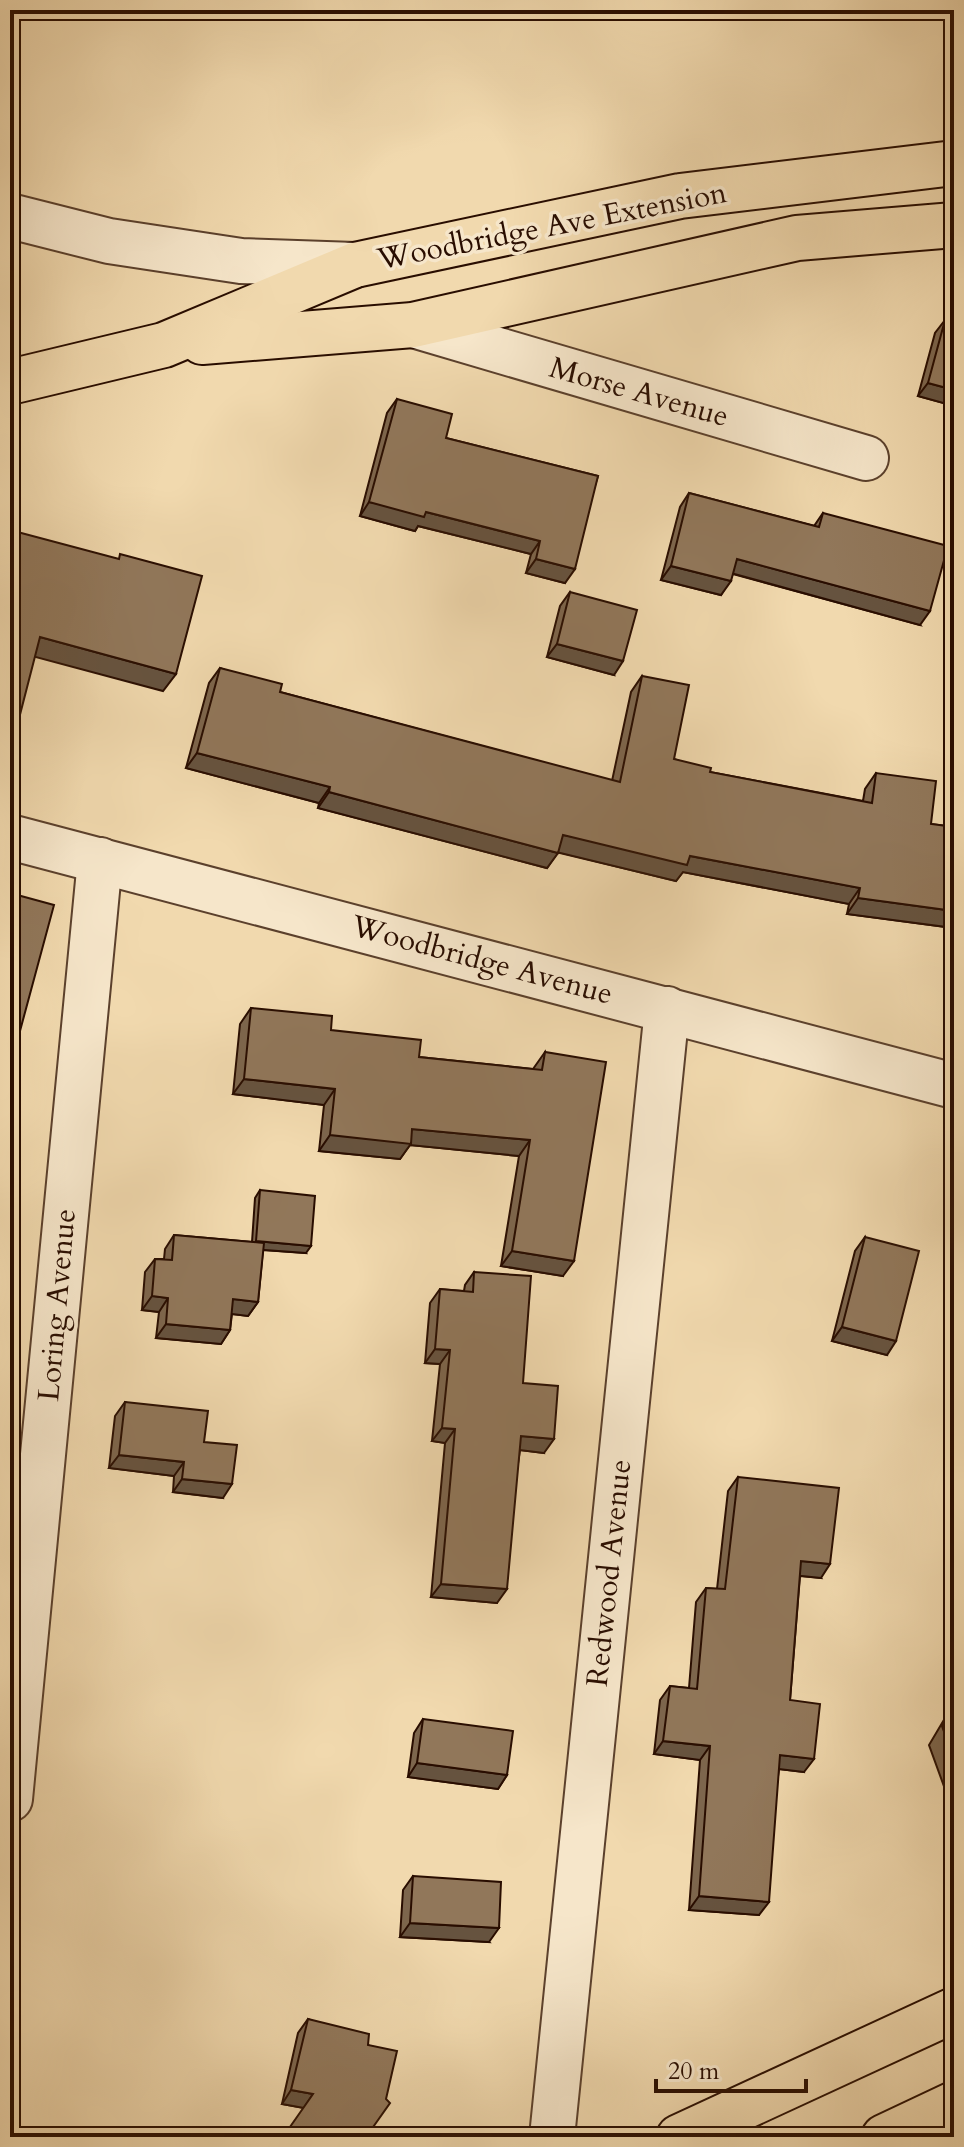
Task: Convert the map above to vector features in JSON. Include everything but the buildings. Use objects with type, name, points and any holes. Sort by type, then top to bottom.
[{"type":"main road","name":"Woodbridge Ave Extension","points":[[164,345],[355,265],[680,196],[954,163]]},
{"type":"main road","name":"Woodbridge Ave Extension","points":[[10,382],[164,345],[413,325],[797,238],[954,225]]},
{"type":"main road","points":[[679,2137],[954,2010]]},
{"type":"main road","points":[[884,2137],[954,2104]]},
{"type":"street","points":[[10,216],[109,241],[241,261],[355,265]]},
{"type":"street","name":"Morse Avenue","points":[[413,325],[866,458]]},
{"type":"street","name":"Woodbridge Avenue","points":[[10,837],[954,1086]]},
{"type":"street","name":"Loring Avenue","points":[[10,1799],[100,860]]},
{"type":"street","name":"Redwood Avenue","points":[[552,2137],[667,1009]]}]
